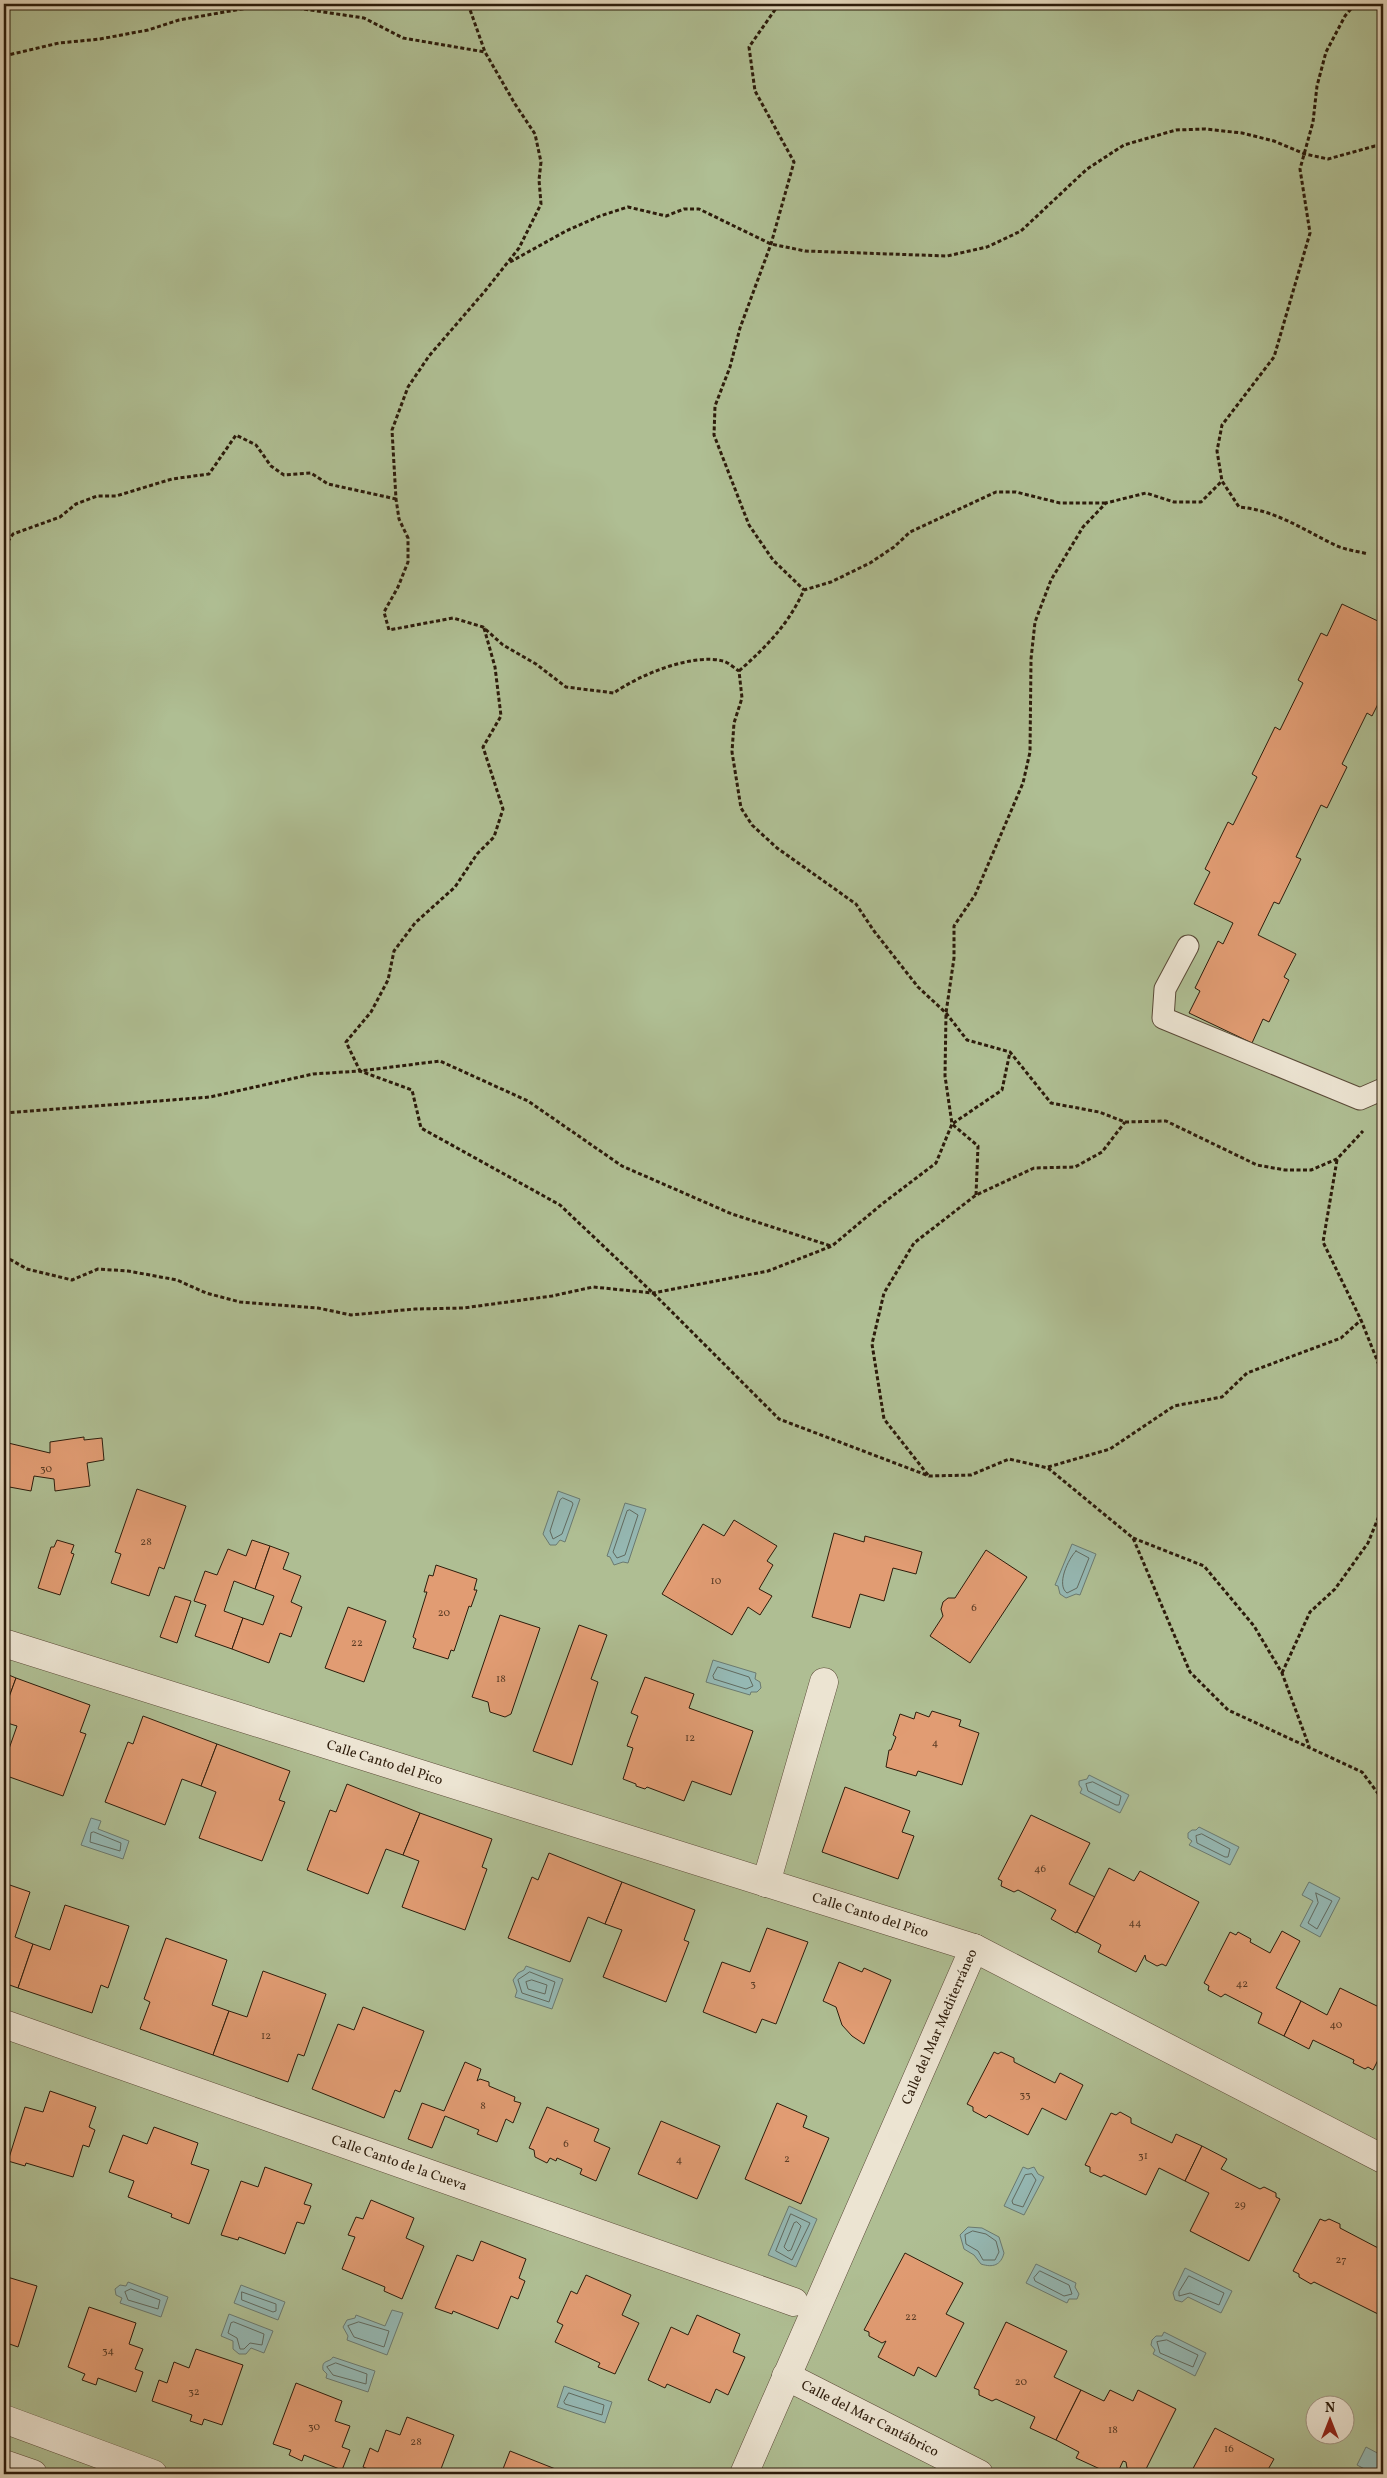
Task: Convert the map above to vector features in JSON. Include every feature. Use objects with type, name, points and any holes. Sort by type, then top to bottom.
[{"type":"street","name":"Calle Canto del Pico","points":[[4,1643],[974,1948]]},
{"type":"street","points":[[766,1883],[824,1682]]},
{"type":"street","name":"Calle del Mar Mediterráneo","points":[[744,2474],[974,1948],[1383,2159]]},
{"type":"street","name":"Calle Canto de la Cueva","points":[[4,2024],[794,2302]]},
{"type":"street","name":"Calle del Mar Cantábrico","points":[[786,2376],[979,2474]]},
{"type":"street","points":[[4,2419],[153,2474]]},
{"type":"street","points":[[4,2464],[33,2474]]},
{"type":"lane","points":[[1188,946],[1165,989],[1163,1018],[1360,1099],[1383,1089]]},
{"type":"path","points":[[468,4],[485,52],[535,134],[541,162],[539,180],[541,204],[519,248],[429,356],[408,387],[392,430],[396,499],[399,519],[408,538],[408,562],[398,587],[384,612],[389,630],[453,618],[483,627],[503,645],[536,664],[566,687],[614,693],[628,683],[685,661],[723,661],[739,672],[742,698],[734,723],[732,752],[741,808],[752,825],[777,848],[856,904],[874,932],[918,988],[946,1013],[966,1040],[1010,1052],[1051,1103],[1098,1112],[1125,1122],[1166,1121],[1256,1165],[1286,1170],[1311,1170],[1338,1159],[1367,1125]]},
{"type":"path","points":[[779,4],[749,46],[755,91],[794,162],[771,244],[740,328],[730,367],[715,406],[714,435],[749,525],[773,560],[804,590]]},
{"type":"path","points":[[1355,4],[1345,16],[1326,52],[1317,86],[1314,122],[1300,170],[1310,232],[1274,357],[1222,425],[1217,451],[1222,481],[1239,507],[1260,509],[1295,523],[1336,546],[1368,554]]},
{"type":"path","points":[[4,56],[59,43],[100,40],[148,30],[179,20],[253,7],[290,7],[364,18],[403,38],[485,52]]},
{"type":"path","points":[[507,263],[574,227],[600,216],[628,208],[666,216],[684,209],[699,209],[771,244],[805,251],[938,256],[987,247],[1021,231],[1087,170],[1124,145],[1176,130],[1205,129],[1242,133],[1274,140],[1305,154],[1328,158],[1375,146],[1383,146]]},
{"type":"path","points":[[4,547],[13,534],[60,517],[76,504],[97,496],[116,496],[172,479],[210,474],[236,435],[256,445],[271,466],[284,475],[310,473],[328,484],[396,499]]},
{"type":"path","points":[[739,672],[773,641],[796,607],[804,590],[831,582],[870,563],[894,547],[910,532],[996,492],[1016,492],[1060,504],[1106,503],[1146,493],[1174,502],[1201,502],[1222,481]]},
{"type":"path","points":[[4,1256],[28,1269],[72,1280],[98,1269],[128,1271],[177,1280],[206,1293],[240,1302],[318,1308],[351,1315],[463,1308],[552,1296],[593,1287],[653,1293],[768,1271],[832,1246],[882,1204],[936,1163],[952,1124],[945,1076],[946,1013],[954,958],[954,926],[975,895],[1024,783],[1030,752],[1031,659],[1035,622],[1051,580],[1067,552],[1083,527],[1106,503]]},
{"type":"path","points":[[483,627],[494,667],[501,716],[483,747],[503,809],[494,838],[477,854],[455,887],[415,923],[394,951],[388,980],[375,1004],[346,1042],[360,1071],[412,1090],[421,1128],[560,1205],[653,1293],[779,1419],[929,1476],[971,1475],[1009,1459],[1048,1468],[1133,1538],[1204,1566],[1254,1626],[1282,1674],[1310,1746]]},
{"type":"path","points":[[952,1124],[1002,1090],[1010,1052]]},
{"type":"path","points":[[4,1112],[210,1097],[314,1074],[360,1071],[440,1061],[528,1101],[622,1166],[732,1214],[832,1246]]},
{"type":"path","points":[[929,1476],[884,1419],[872,1344],[884,1293],[914,1243],[976,1195],[1034,1168],[1076,1167],[1102,1152],[1125,1122]]},
{"type":"path","points":[[952,1124],[978,1146],[976,1195]]},
{"type":"path","points":[[1338,1159],[1323,1242],[1360,1320],[1383,1375]]},
{"type":"path","points":[[1048,1468],[1110,1449],[1174,1406],[1222,1397],[1247,1373],[1341,1338],[1360,1320]]},
{"type":"path","points":[[1282,1674],[1310,1612],[1335,1589],[1368,1544],[1383,1506]]},
{"type":"path","points":[[1133,1538],[1190,1672],[1228,1710],[1310,1746],[1362,1772],[1383,1800]]},
{"type":"green space","points":[[4,4],[1383,4],[1383,2474],[4,2474]]},
{"type":"water","points":[[558,1491],[580,1499],[565,1542],[560,1540],[556,1545],[550,1545],[543,1534]]},
{"type":"water","points":[[625,1503],[646,1509],[628,1563],[623,1562],[614,1565],[610,1557],[607,1556]]},
{"type":"water","points":[[1072,1544],[1096,1554],[1080,1595],[1076,1594],[1066,1598],[1060,1594],[1058,1586],[1055,1585]]},
{"type":"water","points":[[713,1660],[756,1673],[755,1679],[760,1682],[761,1688],[757,1692],[751,1692],[750,1695],[706,1682]]},
{"type":"water","points":[[1089,1775],[1129,1795],[1120,1813],[1080,1793],[1082,1789],[1079,1781],[1087,1779]]},
{"type":"water","points":[[91,1818],[101,1821],[98,1829],[129,1841],[123,1859],[81,1845]]},
{"type":"water","points":[[1199,1827],[1239,1847],[1230,1865],[1189,1845],[1192,1841],[1188,1838],[1188,1833]]},
{"type":"water","points":[[1309,1882],[1340,1898],[1320,1937],[1300,1926],[1313,1901],[1302,1895]]},
{"type":"water","points":[[526,1966],[563,1979],[552,2009],[515,1997],[517,1991],[513,1980]]},
{"type":"water","points":[[1023,2167],[1028,2169],[1034,2167],[1038,2174],[1044,2177],[1024,2215],[1004,2206]]},
{"type":"water","points":[[789,2206],[817,2219],[796,2267],[768,2255]]},
{"type":"water","points":[[968,2227],[982,2228],[999,2237],[1004,2253],[999,2263],[989,2266],[981,2264],[974,2255],[964,2249],[960,2235]]},
{"type":"water","points":[[1036,2264],[1076,2283],[1075,2287],[1079,2294],[1077,2299],[1069,2299],[1067,2303],[1026,2283]]},
{"type":"water","points":[[1185,2268],[1232,2291],[1221,2313],[1188,2297],[1182,2302],[1175,2300],[1173,2293]]},
{"type":"water","points":[[128,2282],[168,2297],[161,2317],[120,2303],[122,2298],[116,2295],[115,2289],[120,2285],[126,2286]]},
{"type":"water","points":[[241,2285],[285,2302],[278,2320],[234,2303]]},
{"type":"water","points":[[392,2310],[403,2313],[387,2355],[347,2340],[348,2336],[343,2327],[347,2320],[355,2318],[356,2315],[385,2326]]},
{"type":"water","points":[[229,2314],[273,2331],[264,2353],[251,2348],[246,2354],[239,2354],[233,2349],[233,2341],[221,2336]]},
{"type":"water","points":[[1164,2332],[1206,2353],[1195,2376],[1153,2354],[1155,2350],[1151,2345],[1152,2340],[1156,2336],[1162,2336]]},
{"type":"water","points":[[333,2357],[375,2371],[368,2392],[326,2378],[327,2374],[323,2370],[323,2364]]},
{"type":"water","points":[[564,2386],[612,2402],[605,2423],[557,2407]]},
{"type":"water","points":[[1366,2447],[1383,2456],[1383,2474],[1374,2474],[1357,2465]]},
{"type":"building","points":[[1342,604],[1382,623],[1383,620],[1383,694],[1372,716],[1367,713],[1342,764],[1347,767],[1327,808],[1321,805],[1296,857],[1301,859],[1279,904],[1274,902],[1258,935],[1296,954],[1284,977],[1289,980],[1269,1022],[1263,1019],[1252,1043],[1189,1013],[1200,991],[1195,988],[1218,941],[1223,944],[1233,923],[1194,904],[1210,872],[1205,869],[1228,822],[1233,825],[1257,777],[1252,774],[1275,727],[1280,730],[1303,683],[1298,680],[1321,633],[1327,636]]},
{"type":"building","points":[[84,1437],[84,1440],[102,1438],[104,1460],[87,1463],[90,1486],[55,1491],[54,1479],[34,1476],[31,1491],[4,1486],[4,1442],[50,1453],[50,1442]]},
{"type":"building","points":[[137,1489],[186,1506],[164,1569],[159,1567],[149,1596],[111,1583],[121,1554],[115,1552]]},
{"type":"building","points":[[734,1520],[777,1546],[767,1561],[773,1565],[759,1589],[772,1596],[760,1615],[748,1607],[732,1635],[662,1594],[703,1524],[724,1536]]},
{"type":"building","points":[[834,1533],[864,1542],[865,1536],[922,1552],[916,1574],[893,1568],[884,1601],[860,1594],[850,1628],[812,1617]]},
{"type":"building","points":[[57,1540],[74,1545],[71,1553],[74,1554],[60,1595],[38,1588],[51,1547],[54,1547]]},
{"type":"building","points":[[252,1540],[270,1546],[255,1589],[234,1581],[224,1611],[243,1618],[232,1649],[195,1636],[206,1605],[194,1601],[205,1571],[217,1575],[228,1549],[246,1556]]},
{"type":"building","points":[[270,1546],[289,1553],[283,1569],[301,1576],[291,1602],[302,1607],[291,1637],[280,1633],[269,1663],[232,1649],[243,1618],[263,1625],[274,1596],[255,1589]]},
{"type":"building","points":[[986,1550],[1027,1577],[970,1663],[930,1636],[943,1616],[941,1609],[943,1602],[948,1598],[955,1598]]},
{"type":"building","points":[[436,1565],[477,1579],[474,1590],[477,1590],[471,1607],[469,1606],[454,1651],[451,1650],[448,1659],[413,1648],[416,1639],[413,1637],[427,1592],[424,1592],[429,1575],[433,1576]]},
{"type":"building","points":[[175,1596],[191,1601],[177,1643],[160,1637]]},
{"type":"building","points":[[348,1607],[386,1621],[364,1682],[325,1668]]},
{"type":"building","points":[[500,1615],[540,1628],[511,1714],[505,1717],[490,1712],[488,1702],[472,1697]]},
{"type":"building","points":[[579,1625],[607,1635],[591,1679],[598,1682],[572,1765],[533,1751]]},
{"type":"building","points":[[4,1673],[16,1678],[4,1711]]},
{"type":"building","points":[[645,1677],[694,1694],[689,1708],[753,1731],[731,1795],[692,1781],[684,1801],[647,1787],[645,1789],[636,1786],[636,1784],[623,1779],[633,1748],[627,1746],[638,1716],[631,1713]]},
{"type":"building","points":[[16,1678],[90,1705],[80,1732],[86,1734],[63,1796],[4,1775],[4,1763],[17,1726],[4,1722],[4,1711]]},
{"type":"building","points":[[932,1711],[961,1720],[959,1726],[979,1733],[962,1785],[918,1771],[916,1776],[886,1767],[889,1750],[891,1750],[896,1737],[893,1735],[900,1714],[914,1719],[916,1712],[929,1717]]},
{"type":"building","points":[[143,1716],[217,1744],[201,1786],[182,1779],[165,1825],[105,1802],[128,1742],[133,1744]]},
{"type":"building","points":[[217,1744],[290,1771],[279,1800],[285,1802],[262,1861],[199,1838],[216,1792],[201,1786]]},
{"type":"building","points":[[347,1784],[420,1813],[403,1855],[386,1849],[368,1894],[307,1870],[330,1810],[336,1812]]},
{"type":"building","points":[[845,1787],[910,1811],[902,1832],[914,1836],[898,1879],[822,1852]]},
{"type":"building","points":[[420,1813],[492,1839],[482,1867],[487,1869],[465,1930],[402,1907],[419,1861],[403,1855]]},
{"type":"building","points":[[1031,1815],[1090,1843],[1069,1884],[1095,1897],[1076,1933],[1051,1919],[1056,1910],[1018,1890],[1014,1892],[1001,1886],[1002,1881],[998,1879]]},
{"type":"building","points":[[549,1853],[622,1882],[605,1924],[588,1917],[570,1962],[508,1938],[532,1877],[538,1880]]},
{"type":"building","points":[[1109,1868],[1134,1881],[1140,1871],[1199,1902],[1166,1966],[1162,1964],[1157,1966],[1146,1960],[1145,1955],[1136,1972],[1098,1952],[1101,1945],[1077,1932]]},
{"type":"building","points":[[622,1882],[695,1910],[684,1940],[689,1942],[666,2002],[603,1977],[622,1930],[605,1924]]},
{"type":"building","points":[[4,1883],[30,1892],[15,1937],[33,1944],[18,1988],[4,1983]]},
{"type":"building","points":[[65,1905],[129,1926],[108,1988],[101,1985],[92,2013],[18,1988],[33,1944],[50,1950]]},
{"type":"building","points":[[767,1928],[808,1942],[776,2024],[762,2019],[756,2033],[703,2012],[722,1962],[750,1972]]},
{"type":"building","points":[[1282,1931],[1300,1941],[1276,1988],[1301,2001],[1284,2036],[1258,2023],[1262,2013],[1225,1994],[1221,1997],[1208,1990],[1209,1986],[1204,1983],[1230,1932],[1236,1935],[1238,1932],[1251,1939],[1250,1942],[1270,1953]]},
{"type":"building","points":[[166,1938],[227,1960],[212,2005],[229,2011],[213,2055],[140,2029],[150,2002],[144,1999]]},
{"type":"building","points":[[839,1962],[862,1972],[864,1968],[891,1980],[864,2044],[852,2036],[842,2025],[836,2007],[823,2001]]},
{"type":"building","points":[[263,1971],[326,1994],[304,2056],[298,2054],[288,2082],[213,2055],[229,2011],[247,2017]]},
{"type":"building","points":[[1340,1988],[1379,2007],[1383,2005],[1383,2050],[1373,2070],[1368,2067],[1365,2069],[1353,2063],[1354,2060],[1313,2040],[1309,2049],[1284,2036],[1301,2001],[1327,2015]]},
{"type":"building","points":[[363,2007],[424,2031],[400,2092],[395,2090],[384,2118],[312,2089],[338,2024],[354,2030]]},
{"type":"building","points":[[994,2052],[998,2054],[1001,2052],[1014,2058],[1014,2062],[1055,2083],[1060,2073],[1083,2085],[1066,2120],[1042,2108],[1028,2135],[989,2115],[986,2118],[973,2111],[973,2107],[967,2104]]},
{"type":"building","points":[[465,2062],[481,2069],[477,2081],[480,2079],[489,2082],[489,2086],[515,2097],[514,2101],[521,2103],[513,2123],[506,2119],[497,2142],[477,2134],[479,2130],[445,2116],[432,2148],[408,2139],[422,2103],[444,2111]]},
{"type":"building","points":[[50,2091],[96,2107],[89,2127],[95,2130],[89,2147],[83,2145],[73,2177],[26,2163],[25,2166],[8,2161],[25,2107],[43,2112]]},
{"type":"building","points":[[777,2103],[807,2116],[803,2127],[829,2138],[801,2204],[745,2179]]},
{"type":"building","points":[[547,2107],[599,2129],[594,2141],[610,2148],[596,2181],[580,2174],[582,2169],[557,2158],[556,2161],[550,2158],[547,2163],[535,2157],[534,2150],[529,2148]]},
{"type":"building","points":[[1120,2112],[1131,2118],[1131,2123],[1172,2143],[1176,2134],[1202,2146],[1185,2181],[1159,2168],[1146,2195],[1104,2175],[1101,2177],[1090,2172],[1090,2167],[1085,2165],[1111,2113],[1116,2115]]},
{"type":"building","points":[[661,2121],[720,2146],[697,2199],[638,2174]]},
{"type":"building","points":[[154,2127],[198,2143],[191,2164],[209,2170],[189,2224],[171,2217],[172,2214],[128,2197],[134,2181],[109,2172],[123,2135],[147,2144]]},
{"type":"building","points":[[1202,2146],[1227,2159],[1221,2169],[1260,2189],[1264,2187],[1276,2193],[1276,2197],[1280,2199],[1249,2261],[1190,2231],[1209,2193],[1185,2181]]},
{"type":"building","points":[[265,2167],[312,2184],[304,2204],[311,2206],[304,2224],[297,2222],[285,2254],[239,2237],[238,2240],[221,2235],[241,2181],[258,2187]]},
{"type":"building","points":[[371,2200],[414,2218],[406,2238],[424,2246],[402,2299],[384,2291],[385,2287],[342,2269],[355,2237],[348,2235],[356,2217],[363,2219]]},
{"type":"building","points":[[1320,2219],[1325,2221],[1329,2219],[1340,2224],[1340,2228],[1380,2249],[1383,2241],[1383,2303],[1378,2314],[1314,2282],[1311,2284],[1293,2271]]},
{"type":"building","points":[[481,2241],[526,2259],[519,2278],[525,2281],[518,2299],[511,2296],[498,2329],[453,2311],[452,2314],[435,2308],[457,2255],[473,2261]]},
{"type":"building","points":[[905,2253],[963,2283],[946,2314],[964,2323],[936,2377],[918,2367],[914,2376],[878,2357],[886,2341],[882,2343],[869,2336],[869,2332],[864,2330]]},
{"type":"building","points":[[586,2275],[631,2295],[622,2315],[639,2323],[615,2374],[598,2367],[600,2363],[555,2342],[563,2325],[557,2322],[571,2291],[577,2294]]},
{"type":"building","points":[[4,2276],[37,2286],[18,2347],[4,2342]]},
{"type":"building","points":[[89,2307],[136,2323],[129,2344],[143,2349],[135,2369],[143,2372],[136,2392],[98,2378],[96,2385],[82,2380],[85,2374],[68,2367]]},
{"type":"building","points":[[697,2315],[740,2334],[733,2352],[745,2357],[728,2395],[716,2389],[710,2403],[667,2384],[665,2388],[648,2380],[671,2327],[688,2335]]},
{"type":"building","points":[[1006,2322],[1067,2351],[1054,2377],[1081,2390],[1056,2440],[1030,2428],[1035,2417],[996,2399],[992,2401],[979,2395],[979,2390],[974,2388]]},
{"type":"building","points":[[196,2349],[243,2365],[222,2425],[204,2419],[202,2425],[190,2421],[192,2415],[152,2401],[159,2380],[167,2383],[174,2362],[189,2368]]},
{"type":"building","points":[[296,2383],[342,2401],[335,2421],[350,2426],[342,2447],[350,2450],[342,2470],[304,2455],[302,2461],[289,2455],[291,2450],[273,2444]]},
{"type":"building","points":[[1081,2390],[1104,2401],[1110,2390],[1133,2401],[1138,2390],[1176,2409],[1145,2471],[1143,2470],[1138,2473],[1127,2468],[1126,2462],[1123,2461],[1117,2474],[1111,2474],[1076,2458],[1079,2452],[1056,2440]]},
{"type":"building","points":[[407,2417],[454,2435],[439,2474],[381,2474],[363,2467],[370,2448],[378,2452],[386,2430],[400,2435]]},
{"type":"building","points":[[1215,2428],[1274,2459],[1266,2473],[1269,2474],[1190,2474]]},
{"type":"building","points":[[510,2451],[558,2470],[556,2474],[501,2474]]}]
